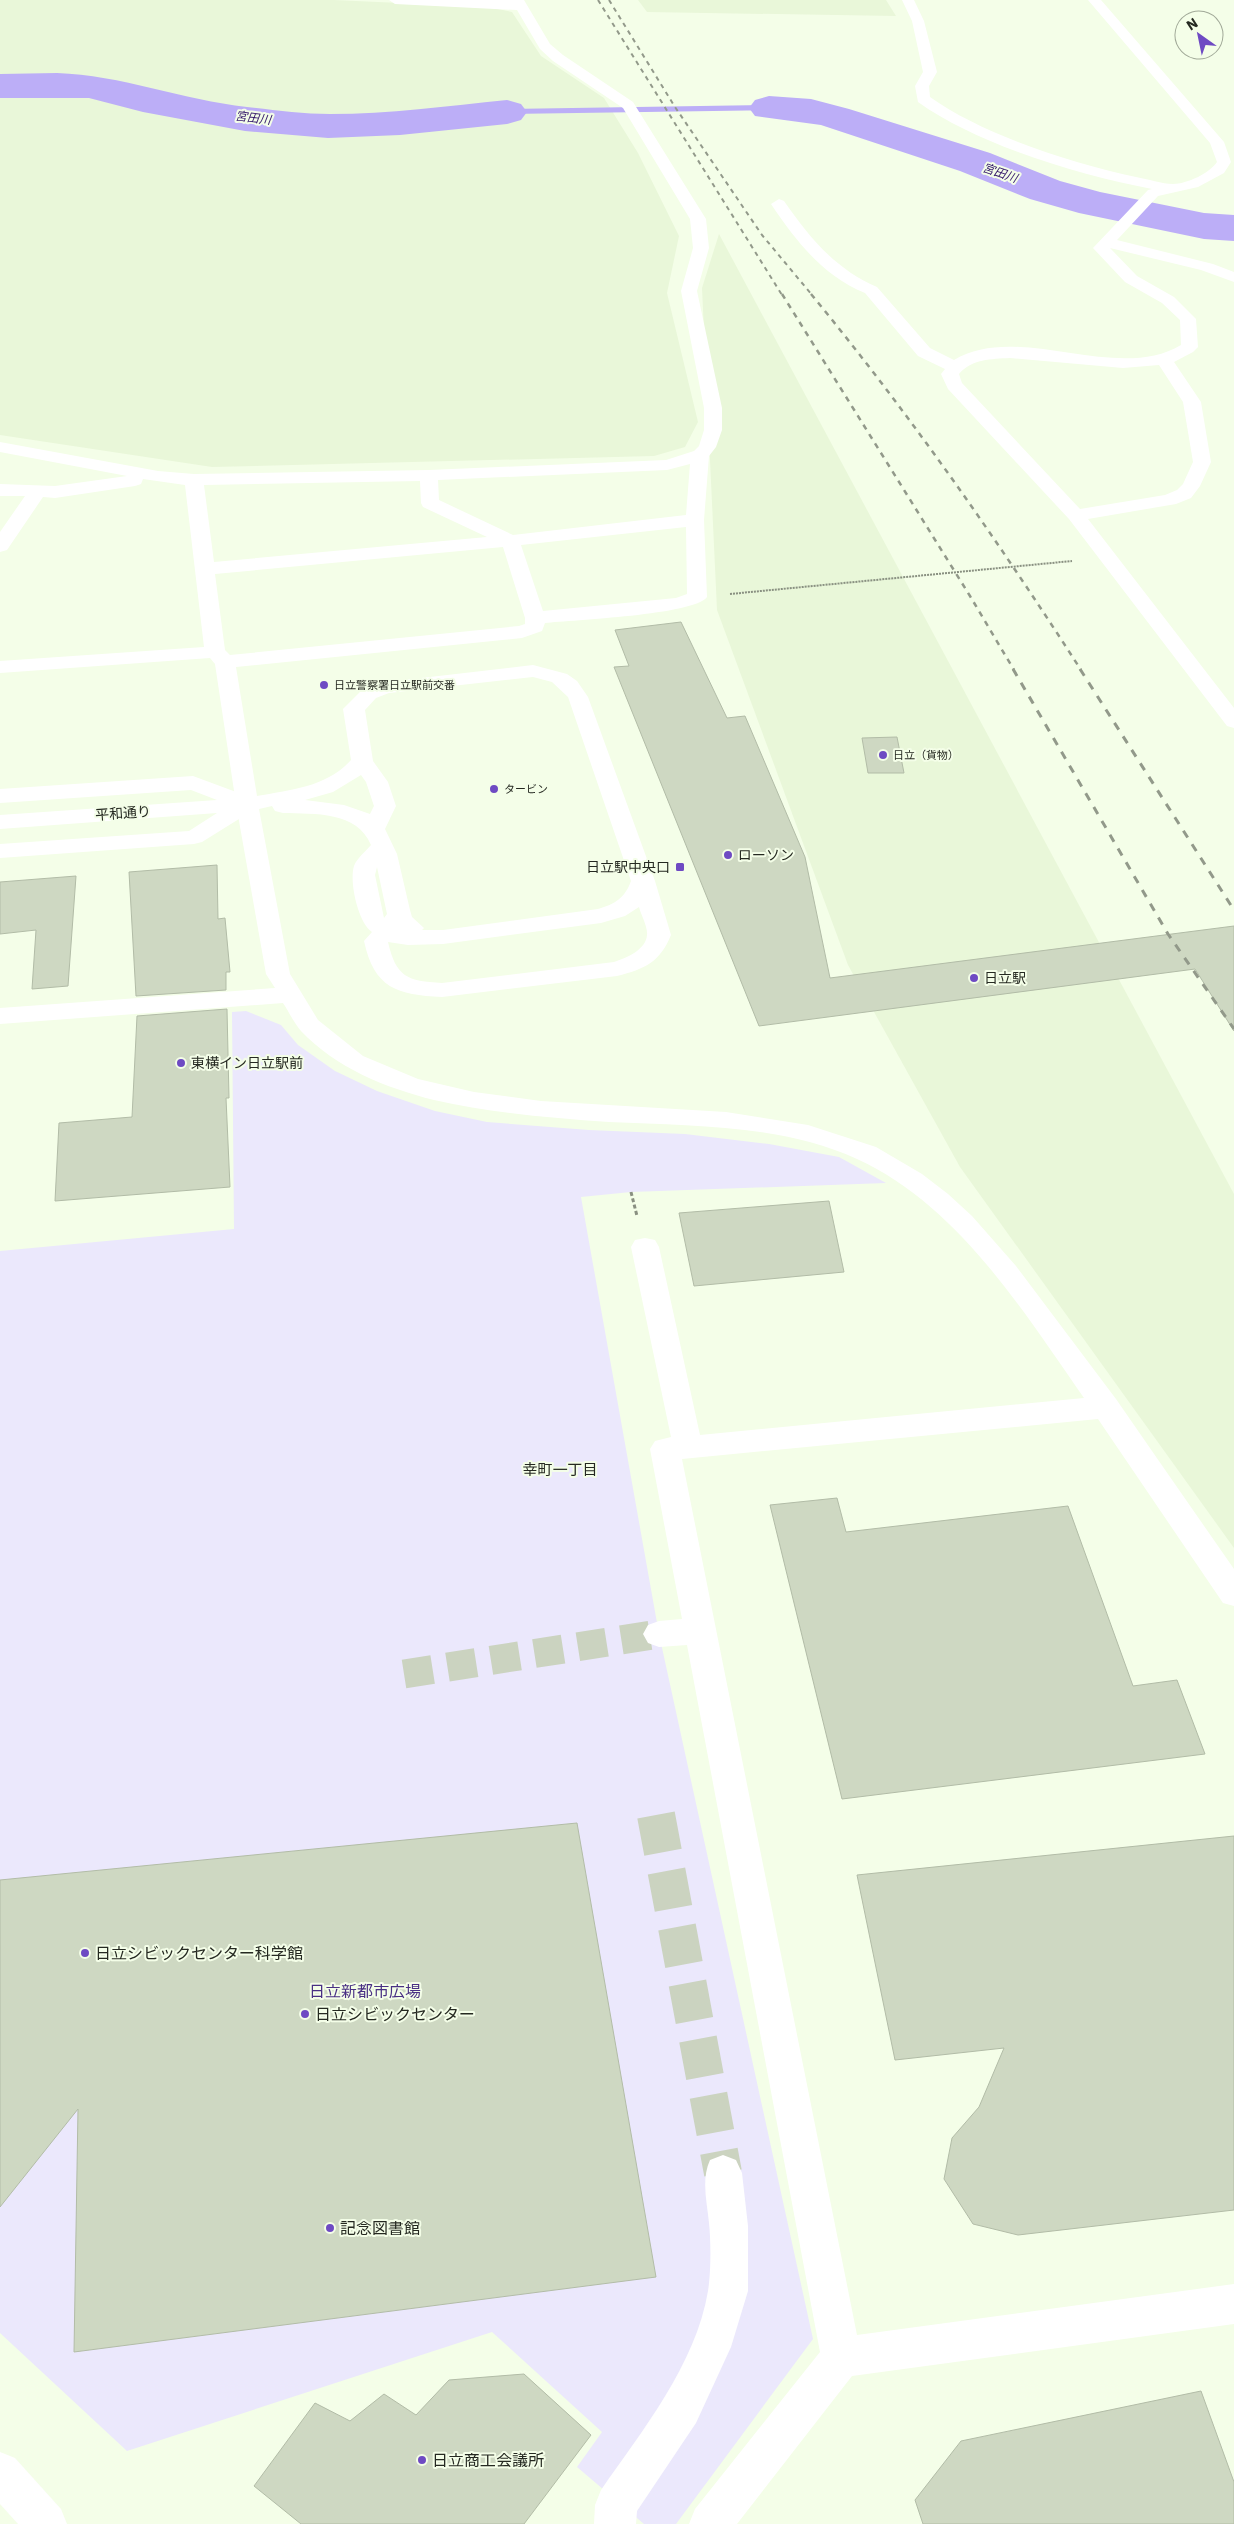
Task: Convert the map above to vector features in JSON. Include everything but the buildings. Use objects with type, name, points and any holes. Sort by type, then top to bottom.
[{"type":"street","points":[[0,447],[158,476],[194,480],[429,475],[667,465],[700,455],[707,447],[713,430],[713,408],[689,291],[701,248],[698,219],[628,105],[558,58],[545,46],[520,3],[394,0]]},
{"type":"street","points":[[908,0],[918,21],[930,72],[922,86],[923,99],[941,113],[1029,152],[1072,166],[1117,178],[1174,188]]},
{"type":"street","points":[[1094,0],[1217,142],[1224,162],[1219,170],[1193,184],[1153,193],[1101,248],[1131,279],[1168,300],[1188,318],[1190,347],[1178,355],[1164,359],[1108,361],[988,354],[968,359],[954,367],[950,374],[954,385],[1076,515],[1234,722]]},
{"type":"street","points":[[779,204],[801,237],[825,261],[859,285],[871,290],[924,352],[954,367]]},
{"type":"street","points":[[1112,237],[1234,277]]},
{"type":"street","points":[[1076,515],[1169,500],[1184,494],[1191,486],[1202,462],[1192,402],[1164,359]]},
{"type":"street","points":[[535,618],[680,604],[697,597],[696,520],[700,455]]},
{"type":"street","points":[[0,667],[220,657],[522,632],[535,627],[535,618],[510,541],[430,503],[429,475]]},
{"type":"street","points":[[0,490],[37,493],[158,476]]},
{"type":"street","points":[[194,480],[205,570],[278,974],[286,995],[302,1017],[323,1040],[355,1061],[388,1077],[452,1097],[505,1107],[724,1120],[784,1128],[840,1141],[885,1162],[927,1189],[963,1222],[1010,1276],[1106,1407],[1234,1594]]},
{"type":"street","points":[[0,546],[37,493]]},
{"type":"street","points":[[205,570],[510,541],[696,520]]},
{"type":"street","points":[[392,923],[376,941],[379,962],[388,975],[400,983],[418,989],[442,990],[617,969],[636,963],[653,950],[659,935],[642,881],[578,697],[573,688],[562,679],[550,673],[533,671],[401,684],[385,687],[369,694],[354,709],[362,761],[377,782],[385,806],[378,837],[366,865],[364,875],[372,918],[408,926],[443,937],[601,916],[622,909],[638,896],[642,881]]},
{"type":"street","points":[[0,851],[194,837],[247,804],[313,790],[334,783],[354,773],[362,761]]},
{"type":"street","points":[[0,796],[193,783],[247,804],[320,808],[344,812],[360,819],[378,837]]},
{"type":"street","name":"平和通り","points":[[0,822],[247,804]]},
{"type":"street","points":[[0,1016],[286,995]]},
{"type":"street","points":[[644,1247],[688,1446]]},
{"type":"street","points":[[841,2356],[665,1448],[1106,1407]]},
{"type":"street","points":[[659,1634],[700,1631]]},
{"type":"street","points":[[615,2524],[616,2505],[682,2409],[711,2347],[728,2290],[729,2226],[723,2173]]},
{"type":"street","points":[[710,2524],[841,2356],[1234,2304]]},
{"type":"street","points":[[0,2473],[46,2524]]},
{"type":"path","points":[[697,597],[1072,561]]},
{"type":"shaded area","points":[[0,0],[334,0],[488,7],[512,12],[541,56],[604,98],[638,153],[679,236],[667,293],[698,422],[685,447],[654,456],[212,467],[0,435]]},
{"type":"shaded area","points":[[638,0],[886,0],[896,16],[647,12]]},
{"type":"shaded area","points":[[768,105],[815,109],[839,115],[830,120],[776,110],[509,114],[400,125],[400,120],[507,109]]},
{"type":"shaded area","points":[[719,234],[1234,1194],[1234,1548],[960,1167],[848,965],[717,610],[702,288]]},
{"type":"green space","name":"日立新都市広場","points":[[246,1011],[281,1025],[298,1045],[335,1071],[377,1091],[435,1111],[487,1122],[589,1130],[685,1134],[769,1144],[839,1157],[886,1183],[631,1192],[581,1197],[659,1634],[813,2339],[676,2524],[644,2524],[577,2467],[602,2432],[492,2332],[127,2451],[0,2333],[0,1251],[234,1229],[232,1012]]},
{"type":"waterway","name":"宮田川","points":[[0,86],[90,86],[143,100],[245,119],[328,126],[400,123],[507,112]]},
{"type":"waterway","name":"宮田川","points":[[769,108],[811,111],[835,117],[975,162],[1045,190],[1094,204],[1204,226],[1234,228]]},
{"type":"tunnel","points":[[404,1674],[659,1634]]},
{"type":"tunnel","points":[[656,1815],[723,2173]]},
{"type":"railway","points":[[598,0],[782,295]]},
{"type":"railway","points":[[609,0],[675,107],[762,235],[812,295]]},
{"type":"railway","points":[[782,294],[1014,670]]},
{"type":"railway","points":[[811,294],[883,385],[952,478],[1081,670]]},
{"type":"railway","points":[[1013,669],[1168,934],[1234,1029]]},
{"type":"railway","points":[[1080,669],[1234,910]]},
{"type":"place","name":"日立警察署日立駅前交番","points":[[324,685]]},
{"type":"place","name":"日立（貨物）","points":[[883,755]]},
{"type":"place","name":"タービン","points":[[494,789]]},
{"type":"place","name":"ローソン","points":[[728,855]]},
{"type":"place","name":"日立駅中央口","points":[[680,867]]},
{"type":"place","name":"日立駅","points":[[974,978]]},
{"type":"place","name":"東横イン日立駅前","points":[[181,1063]]},
{"type":"place","name":"日立シビックセンター科学館","points":[[85,1953]]},
{"type":"place","name":"日立シビックセンター","points":[[305,2014]]},
{"type":"place","name":"記念図書館","points":[[330,2228]]},
{"type":"place","name":"日立商工会議所","points":[[422,2460]]},
{"type":"district","name":"幸町一丁目","points":[[560,1470]]}]
